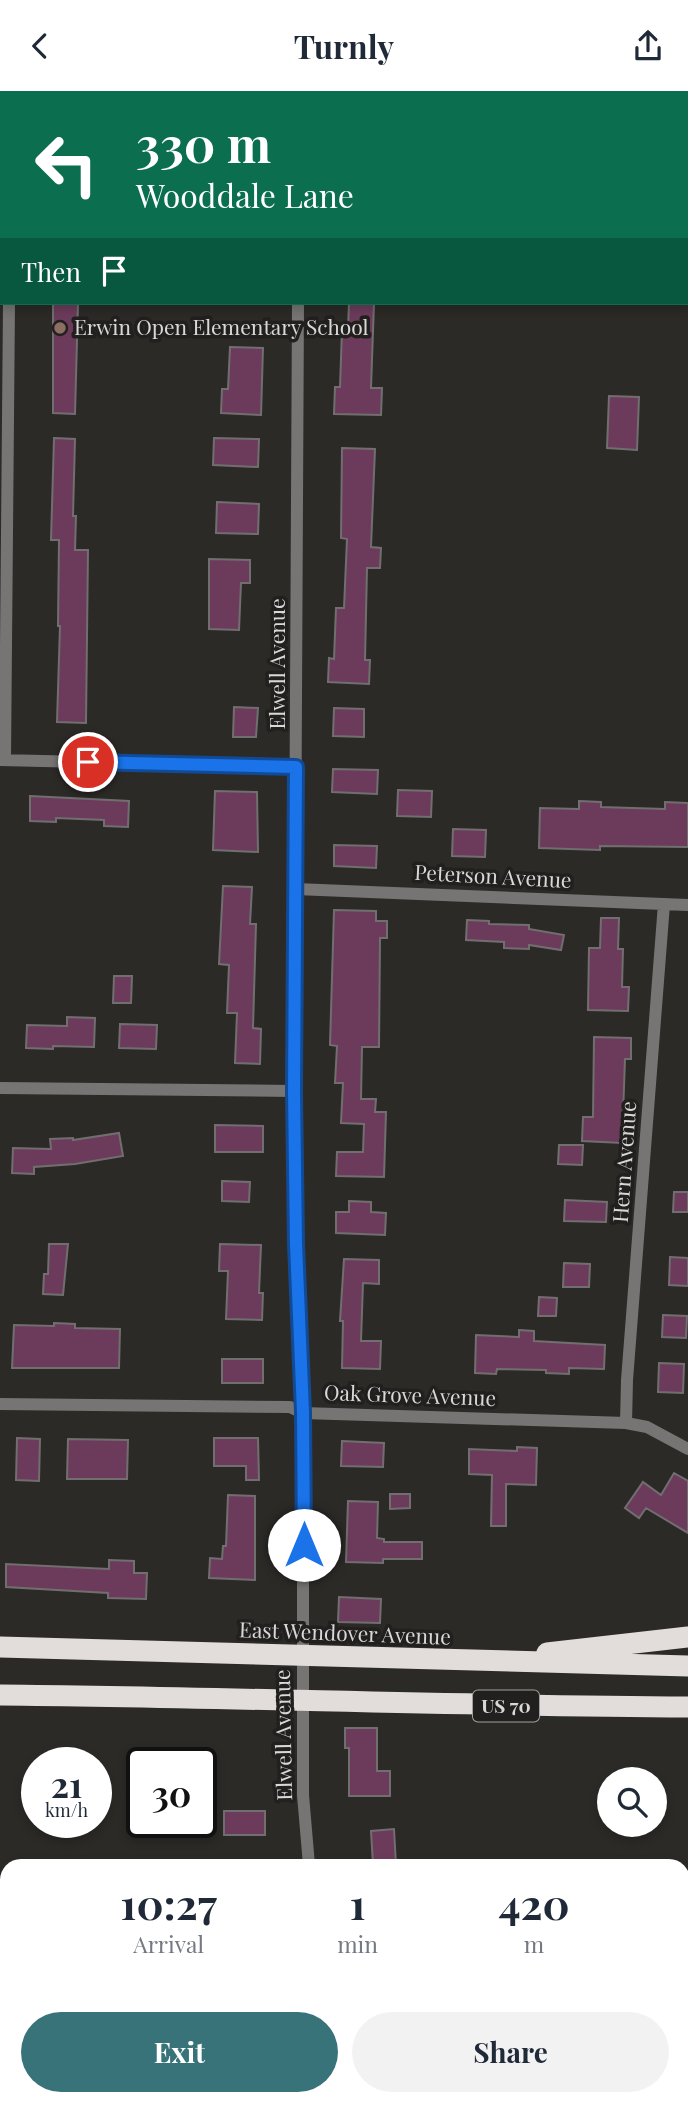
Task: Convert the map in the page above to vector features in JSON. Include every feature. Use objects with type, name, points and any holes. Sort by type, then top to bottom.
[{"type":"highway","points":[[459,1662],[688,1637]]},
{"type":"highway","name":"East Wendover Avenue","points":[[0,1647],[459,1662],[688,1666]]},
{"type":"highway","name":"US 70","points":[[0,1695],[688,1707]]},
{"type":"street","points":[[9,305],[3,760],[296,767]]},
{"type":"street","name":"Elwell Avenue","points":[[298,305],[294,1091],[296,1244],[303,1412],[303,1795],[308,1859]]},
{"type":"street","name":"Peterson Avenue","points":[[296,889],[688,905]]},
{"type":"street","name":"Hern Avenue","points":[[625,1423],[664,904]]},
{"type":"street","points":[[0,1088],[294,1091]]},
{"type":"street","name":"Oak Grove Avenue","points":[[0,1404],[290,1407],[303,1412],[625,1423],[647,1427],[688,1449]]},
{"type":"building","points":[[53,305],[78,305],[75,414],[53,413]]},
{"type":"building","points":[[349,305],[374,305],[371,388],[382,388],[381,415],[334,414],[335,387],[340,387],[342,330],[348,330]]},
{"type":"building","points":[[230,347],[263,348],[261,415],[221,413],[222,389],[228,389]]},
{"type":"building","points":[[609,396],[639,397],[637,450],[607,448]]},
{"type":"building","points":[[54,438],[75,439],[75,550],[88,550],[86,723],[57,722],[59,540],[51,540]]},
{"type":"building","points":[[214,438],[259,439],[258,467],[213,465]]},
{"type":"building","points":[[342,448],[375,449],[371,547],[381,548],[380,568],[367,568],[365,660],[370,660],[369,684],[328,682],[329,658],[334,659],[336,608],[344,608],[347,539],[341,538]]},
{"type":"building","points":[[217,502],[259,504],[258,534],[216,533]]},
{"type":"building","points":[[209,559],[250,560],[250,583],[241,583],[239,630],[209,629]]},
{"type":"building","points":[[234,707],[258,708],[256,737],[233,737]]},
{"type":"building","points":[[334,708],[364,709],[364,737],[333,736]]},
{"type":"building","points":[[333,769],[378,770],[377,794],[332,792]]},
{"type":"building","points":[[398,790],[432,791],[431,817],[397,816]]},
{"type":"building","points":[[215,791],[257,792],[258,852],[213,850]]},
{"type":"building","points":[[30,796],[129,801],[128,827],[104,826],[104,820],[56,818],[56,822],[30,821]]},
{"type":"building","points":[[579,801],[601,802],[601,807],[665,809],[665,802],[688,803],[688,847],[600,846],[600,850],[539,848],[540,808],[579,809]]},
{"type":"building","points":[[453,829],[486,830],[485,857],[452,856]]},
{"type":"building","points":[[334,845],[377,846],[376,868],[334,866]]},
{"type":"building","points":[[223,886],[252,887],[250,924],[256,924],[253,1028],[261,1029],[260,1064],[235,1063],[237,1013],[227,1013],[229,965],[219,964]]},
{"type":"building","points":[[334,910],[376,911],[376,921],[387,921],[387,938],[380,938],[379,1047],[362,1047],[361,1099],[376,1099],[375,1112],[386,1112],[384,1177],[336,1176],[337,1152],[363,1152],[364,1124],[341,1123],[343,1083],[335,1083],[337,1046],[330,1045]]},
{"type":"building","points":[[601,918],[619,918],[618,949],[623,949],[622,987],[629,987],[628,1011],[588,1010],[589,948],[600,948]]},
{"type":"building","points":[[467,920],[489,921],[489,924],[529,925],[529,929],[564,935],[561,950],[529,945],[529,949],[504,948],[504,942],[466,940]]},
{"type":"building","points":[[114,976],[132,976],[131,1003],[113,1003]]},
{"type":"building","points":[[67,1017],[95,1018],[94,1047],[26,1048],[27,1025],[67,1026]]},
{"type":"building","points":[[120,1024],[157,1025],[156,1049],[119,1048]]},
{"type":"building","points":[[594,1037],[631,1038],[631,1059],[625,1059],[622,1143],[582,1141],[583,1117],[593,1117]]},
{"type":"building","points":[[215,1125],[263,1126],[263,1152],[215,1152]]},
{"type":"building","points":[[119,1133],[123,1156],[34,1167],[34,1174],[12,1173],[13,1148],[51,1149],[50,1139],[73,1140]]},
{"type":"building","points":[[559,1145],[583,1145],[582,1165],[558,1164]]},
{"type":"building","points":[[222,1181],[250,1182],[249,1202],[222,1201]]},
{"type":"building","points":[[674,1192],[688,1192],[688,1212],[673,1212]]},
{"type":"building","points":[[565,1200],[607,1202],[606,1222],[564,1221]]},
{"type":"building","points":[[349,1201],[371,1202],[371,1212],[386,1213],[385,1235],[336,1233],[336,1212],[349,1212]]},
{"type":"building","points":[[49,1244],[68,1244],[63,1295],[43,1294],[44,1274],[48,1274]]},
{"type":"building","points":[[220,1244],[261,1245],[259,1293],[263,1293],[262,1320],[226,1319],[228,1271],[219,1271]]},
{"type":"building","points":[[670,1257],[688,1258],[688,1286],[669,1285]]},
{"type":"building","points":[[344,1259],[379,1260],[379,1284],[363,1283],[361,1341],[381,1341],[380,1369],[342,1368],[343,1321],[340,1321]]},
{"type":"building","points":[[564,1263],[590,1264],[589,1287],[563,1287]]},
{"type":"building","points":[[539,1297],[557,1298],[556,1316],[538,1316]]},
{"type":"building","points":[[663,1315],[687,1316],[686,1338],[662,1337]]},
{"type":"building","points":[[54,1323],[75,1324],[75,1328],[120,1329],[119,1368],[12,1368],[14,1325],[54,1326]]},
{"type":"building","points":[[519,1330],[534,1331],[534,1341],[605,1345],[604,1369],[569,1368],[569,1374],[546,1373],[546,1370],[497,1369],[496,1374],[475,1373],[476,1335],[519,1337]]},
{"type":"building","points":[[222,1359],[263,1359],[263,1383],[222,1383]]},
{"type":"building","points":[[659,1363],[684,1364],[683,1393],[658,1392]]},
{"type":"building","points":[[17,1438],[40,1439],[39,1481],[16,1480]]},
{"type":"building","points":[[214,1438],[258,1438],[259,1480],[246,1480],[246,1466],[214,1466]]},
{"type":"building","points":[[68,1439],[128,1440],[127,1479],[67,1479]]},
{"type":"building","points":[[342,1441],[384,1443],[383,1467],[341,1466]]},
{"type":"building","points":[[517,1447],[537,1448],[536,1485],[506,1484],[506,1526],[491,1526],[492,1475],[469,1474],[469,1449],[517,1451]]},
{"type":"building","points":[[674,1473],[688,1481],[688,1533],[646,1508],[639,1518],[625,1508],[643,1482],[661,1495]]},
{"type":"building","points":[[390,1494],[410,1494],[410,1508],[390,1509]]},
{"type":"building","points":[[228,1495],[255,1496],[255,1580],[209,1578],[210,1558],[222,1559],[223,1546],[226,1546]]},
{"type":"building","points":[[348,1501],[378,1502],[377,1538],[384,1539],[384,1542],[422,1542],[422,1559],[383,1559],[383,1563],[346,1562]]},
{"type":"building","points":[[109,1560],[134,1561],[134,1573],[147,1573],[146,1599],[108,1598],[108,1593],[6,1587],[6,1564],[109,1569]]},
{"type":"building","points":[[339,1597],[381,1599],[380,1623],[338,1622]]},
{"type":"building","points":[[345,1728],[377,1728],[377,1771],[390,1771],[390,1796],[349,1796],[349,1748],[345,1748]]},
{"type":"building","points":[[224,1811],[265,1811],[265,1835],[224,1835]]},
{"type":"building","points":[[394,1829],[396,1859],[373,1859],[371,1831]]},
{"type":"place","name":"Erwin Open Elementary School","points":[[60,328]]},
{"type":"route","points":[[88,762],[296,767],[294,1091],[304,1545]]}]
